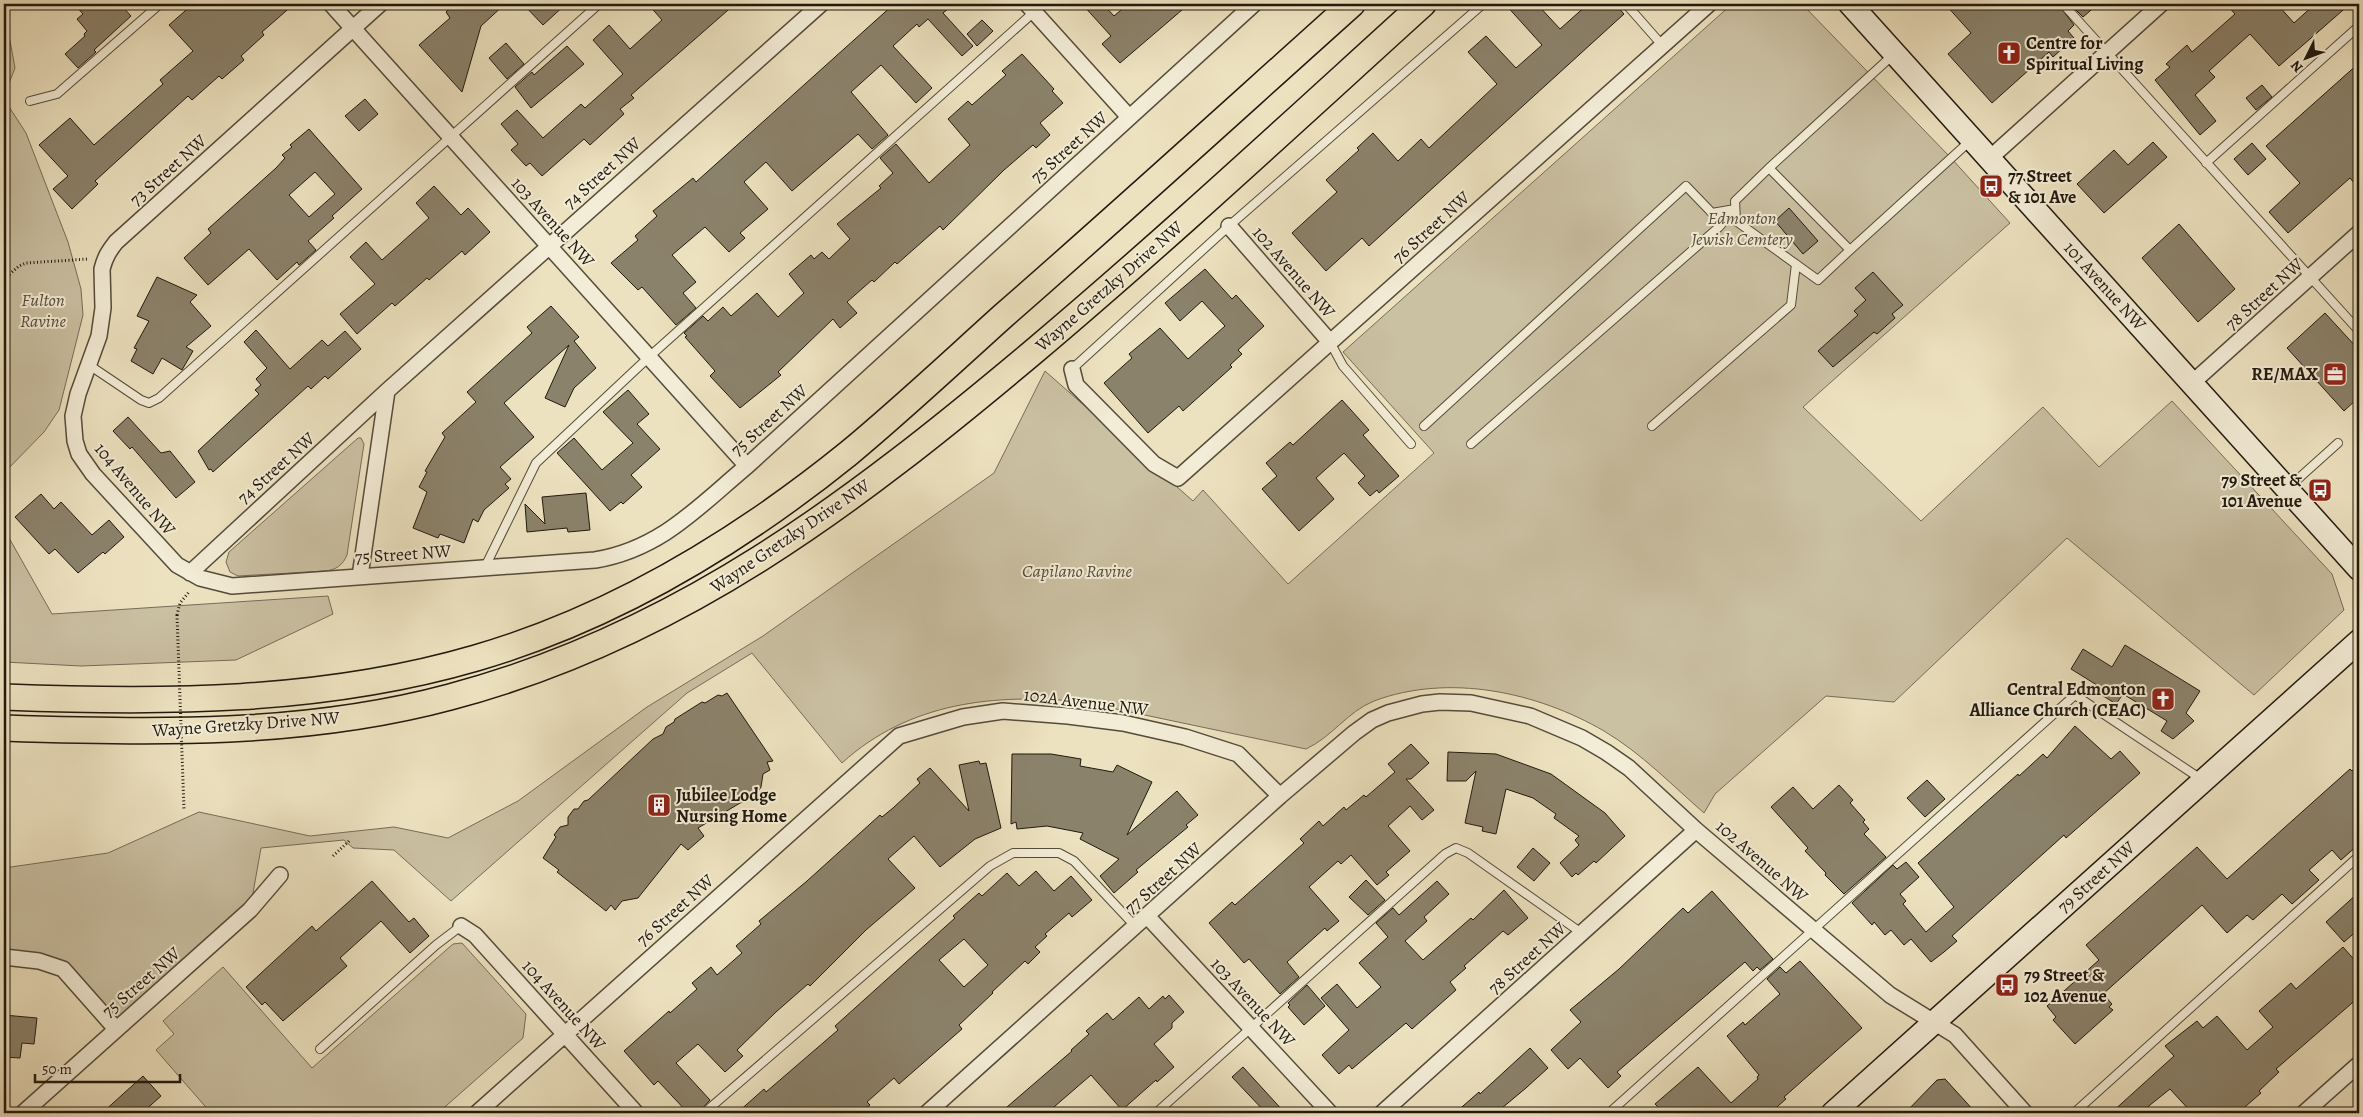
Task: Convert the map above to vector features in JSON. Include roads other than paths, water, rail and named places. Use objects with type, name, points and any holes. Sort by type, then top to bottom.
[{"type":"main road","name":"Wayne Gretzky Drive NW","points":[[4,697],[81,700],[238,698],[358,684],[438,668],[485,655],[549,633],[637,593],[703,557],[763,517],[847,454],[1106,226],[1352,4]]},
{"type":"main road","name":"Wayne Gretzky Drive NW","points":[[4,728],[152,732],[238,729],[364,715],[448,698],[524,675],[565,660],[644,626],[720,584],[778,548],[874,480],[961,413],[1152,249],[1423,4]]},
{"type":"street","name":"103 Avenue NW","points":[[331,4],[747,466]]},
{"type":"street","name":"73 Street NW","points":[[89,365],[102,321],[102,269],[108,252],[116,242],[380,4]]},
{"type":"street","name":"74 Street NW","points":[[195,576],[387,391],[821,4]]},
{"type":"street","name":"75 Street NW","points":[[195,576],[232,586],[595,560],[631,551],[647,544],[676,526],[747,466],[1254,4]]},
{"type":"street","name":"76 Street NW","points":[[1072,369],[1076,386],[1154,464],[1178,478],[1709,4]]},
{"type":"street","name":"101 Avenue NW","points":[[1850,4],[2359,569]]},
{"type":"street","points":[[1990,158],[2161,4]]},
{"type":"street","points":[[1035,6],[1129,117]]},
{"type":"street","name":"102 Avenue NW","points":[[1230,226],[1330,342]]},
{"type":"street","name":"78 Street NW","points":[[2192,383],[2359,234]]},
{"type":"street","name":"104 Avenue NW","points":[[89,365],[73,416],[75,441],[89,469],[166,556],[195,576]]},
{"type":"street","points":[[360,576],[387,391]]},
{"type":"street","name":"79 Street NW","points":[[1833,1113],[2359,641]]},
{"type":"street","name":"102 Avenue NW","points":[[1440,702],[1471,703],[1501,708],[1530,716],[1582,738],[1629,768],[1696,830],[1890,995],[1955,1035],[2025,1113]]},
{"type":"street","name":"77 Street NW","points":[[927,1113],[1142,922],[1280,796],[1372,720],[1405,707],[1440,702]]},
{"type":"street","name":"102A Avenue NW","points":[[899,736],[963,717],[1003,711],[1123,723],[1185,737],[1238,754],[1280,796]]},
{"type":"street","name":"76 Street NW","points":[[477,1113],[899,736]]},
{"type":"street","name":"78 Street NW","points":[[1382,1113],[1583,934],[1696,830]]},
{"type":"street","name":"75 Street NW","points":[[23,1113],[250,910],[280,875]]},
{"type":"street","name":"103 Avenue NW","points":[[1142,922],[1252,1027],[1330,1113]]},
{"type":"street","name":"104 Avenue NW","points":[[461,926],[474,935],[636,1113]]},
{"type":"street","points":[[4,957],[39,961],[64,968],[116,1029]]},
{"type":"street","points":[[2304,1113],[2359,1064]]},
{"type":"lane","points":[[30,101],[57,94],[160,4]]},
{"type":"lane","points":[[89,365],[140,400],[149,403],[159,398],[598,4]]},
{"type":"lane","points":[[1072,369],[1230,226],[1483,4]]},
{"type":"lane","points":[[1626,4],[1662,45]]},
{"type":"lane","points":[[2063,4],[2106,54],[2359,331]]},
{"type":"lane","points":[[485,567],[536,463],[1035,6]]},
{"type":"lane","points":[[2206,163],[2359,26]]},
{"type":"lane","points":[[1895,53],[1735,201],[1736,221],[1818,280],[1973,139]]},
{"type":"lane","points":[[1769,168],[1850,250]]},
{"type":"lane","points":[[1424,426],[1686,186],[1712,212],[1735,209]]},
{"type":"lane","points":[[1471,444],[1719,227],[1735,209]]},
{"type":"lane","points":[[1652,426],[1791,305],[1796,264]]},
{"type":"lane","points":[[1330,342],[1342,366],[1411,444]]},
{"type":"lane","points":[[2288,488],[2338,444]]},
{"type":"lane","points":[[1609,1113],[2075,695],[2203,780]]},
{"type":"lane","points":[[1156,1113],[1445,854],[1456,848],[1468,852],[1583,934]]},
{"type":"lane","points":[[704,1113],[990,866],[1013,853],[1059,853],[1074,861],[1142,922]]},
{"type":"lane","points":[[2074,1113],[2359,856]]},
{"type":"lane","points":[[320,1049],[436,945],[461,926]]},
{"type":"place","name":"Centre for Spiritual Living","points":[[2009,53]]},
{"type":"place","name":"77 Street & 101 Ave","points":[[1991,186]]},
{"type":"place","name":"RE/MAX","points":[[2335,374]]},
{"type":"place","name":"79 Street & 101 Avenue","points":[[2320,490]]},
{"type":"place","name":"Central Edmonton Alliance Church (CEAC)","points":[[2163,699]]},
{"type":"place","name":"Jubilee Lodge Nursing Home","points":[[659,805]]},
{"type":"place","name":"79 Street & 102 Avenue","points":[[2007,985]]},
{"type":"park label","name":"Edmonton Jewish Cemtery","points":[[1742,228]]},
{"type":"park label","name":"Fulton Ravine","points":[[43,310]]},
{"type":"park label","name":"Capilano Ravine","points":[[1077,571]]}]
